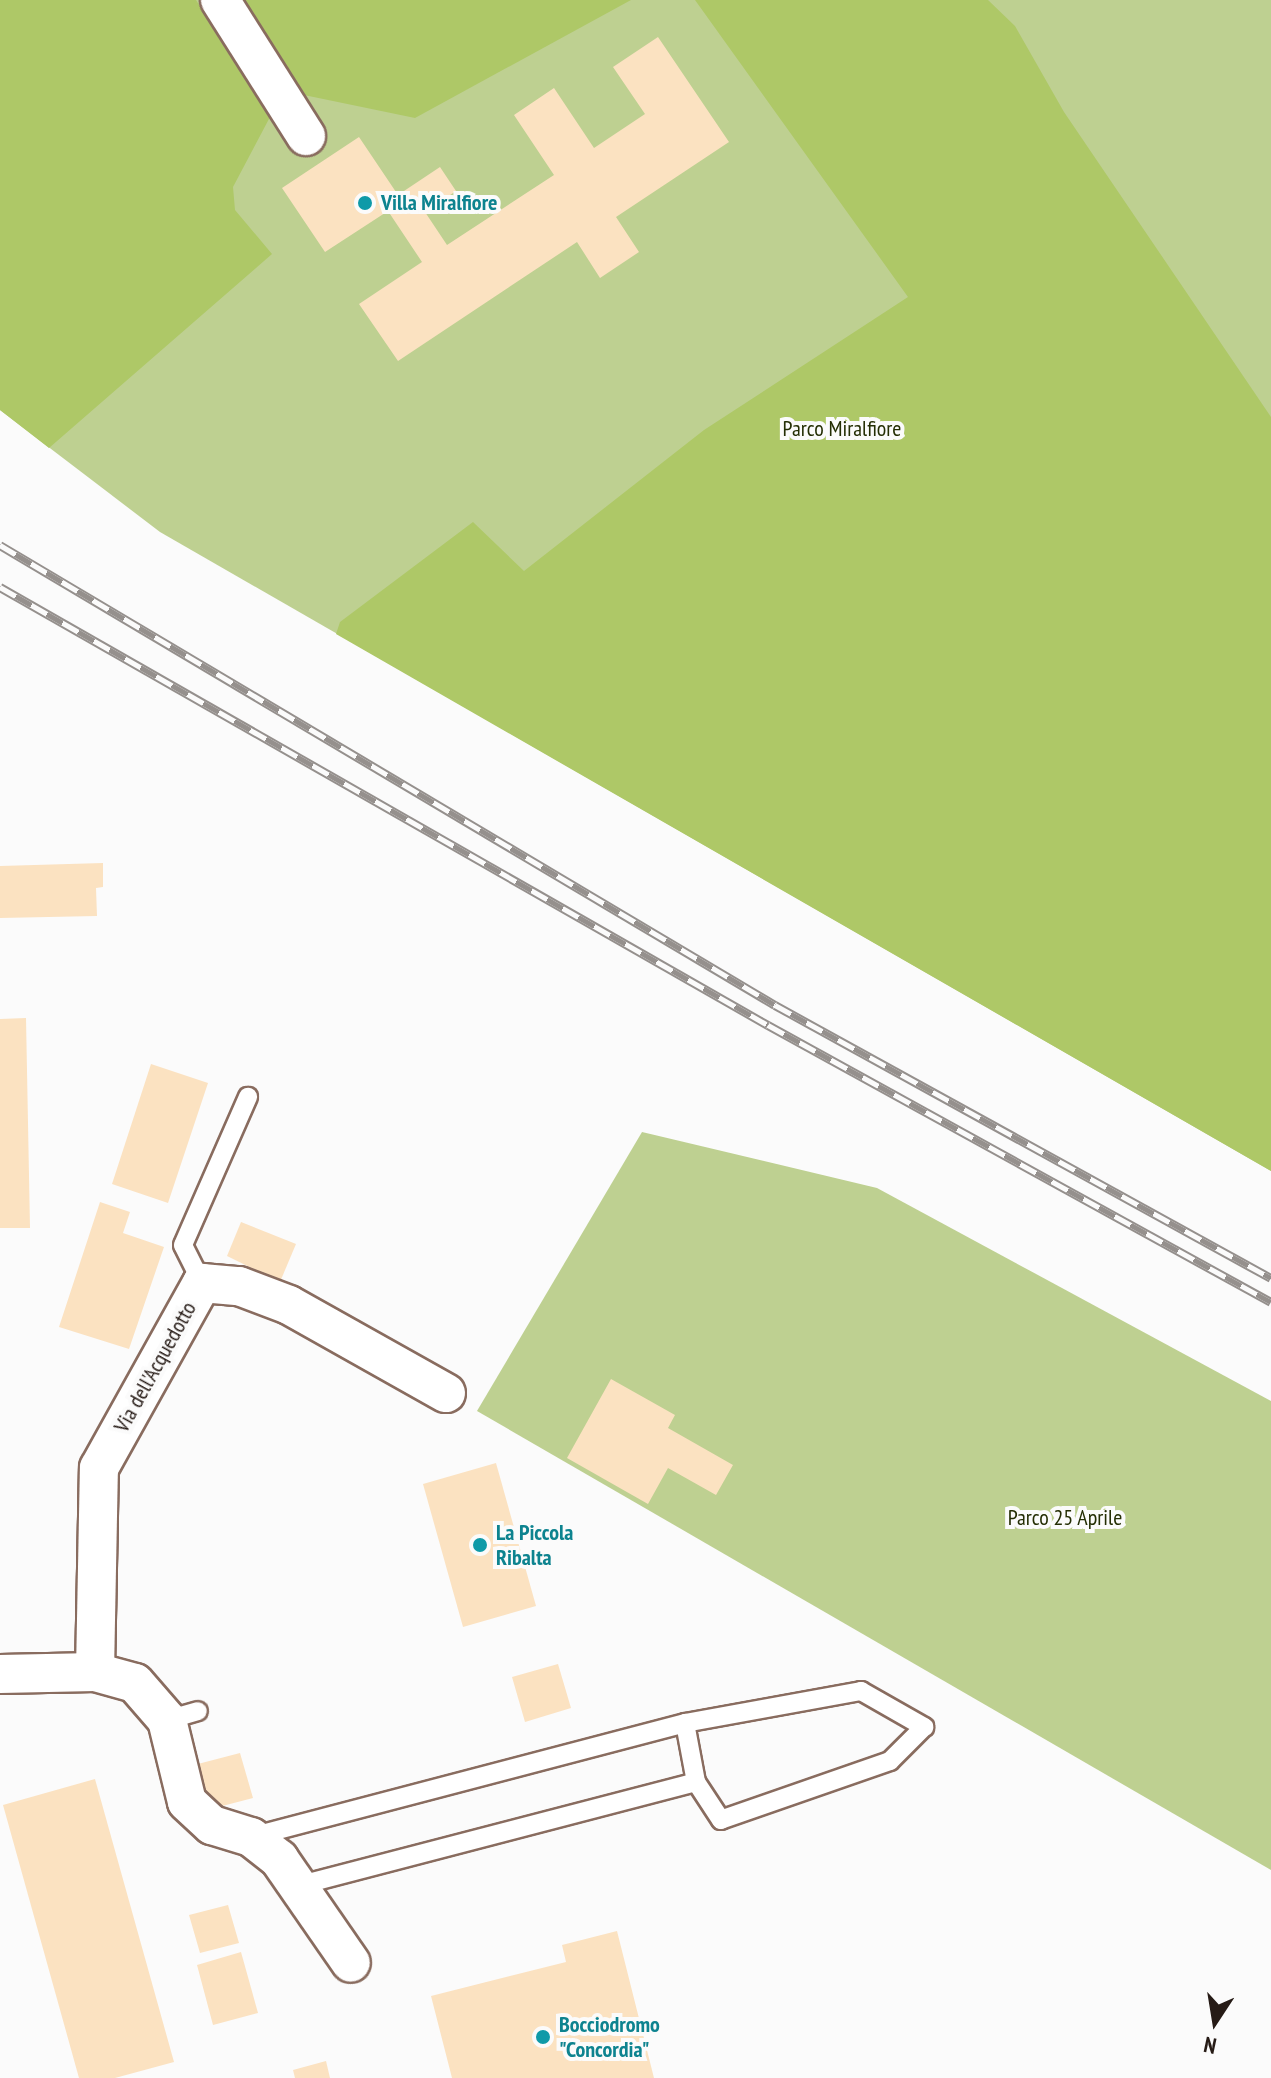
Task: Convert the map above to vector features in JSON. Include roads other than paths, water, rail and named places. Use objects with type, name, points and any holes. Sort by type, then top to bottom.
[{"type":"street","points":[[220,0],[306,136]]},
{"type":"street","name":"Via dell'Acquedotto","points":[[95,1672],[99,1468],[202,1283],[239,1286],[289,1305],[446,1393]]},
{"type":"street","points":[[0,1674],[95,1672],[135,1683],[183,1715],[187,1802],[212,1825],[251,1837],[279,1859],[351,1963]]},
{"type":"lane","points":[[202,1283],[183,1245],[248,1097]]},
{"type":"lane","points":[[251,1837],[685,1723],[861,1691],[924,1727],[890,1761],[721,1820],[696,1782],[685,1723]]},
{"type":"lane","points":[[297,1886],[696,1782]]},
{"type":"railway","points":[[0,545],[775,1005],[1271,1278]]},
{"type":"railway","points":[[0,587],[768,1025],[1271,1302]]},
{"type":"place","name":"Villa Miralfiore","points":[[365,203]]},
{"type":"place","name":"La Piccola Ribalta","points":[[480,1545]]},
{"type":"place","name":"Bocciodromo \"Concordia\"","points":[[543,2037]]},
{"type":"park label","name":"Parco Miralfiore","points":[[842,429]]},
{"type":"park label","name":"Parco 25 Aprile","points":[[1065,1518]]}]
